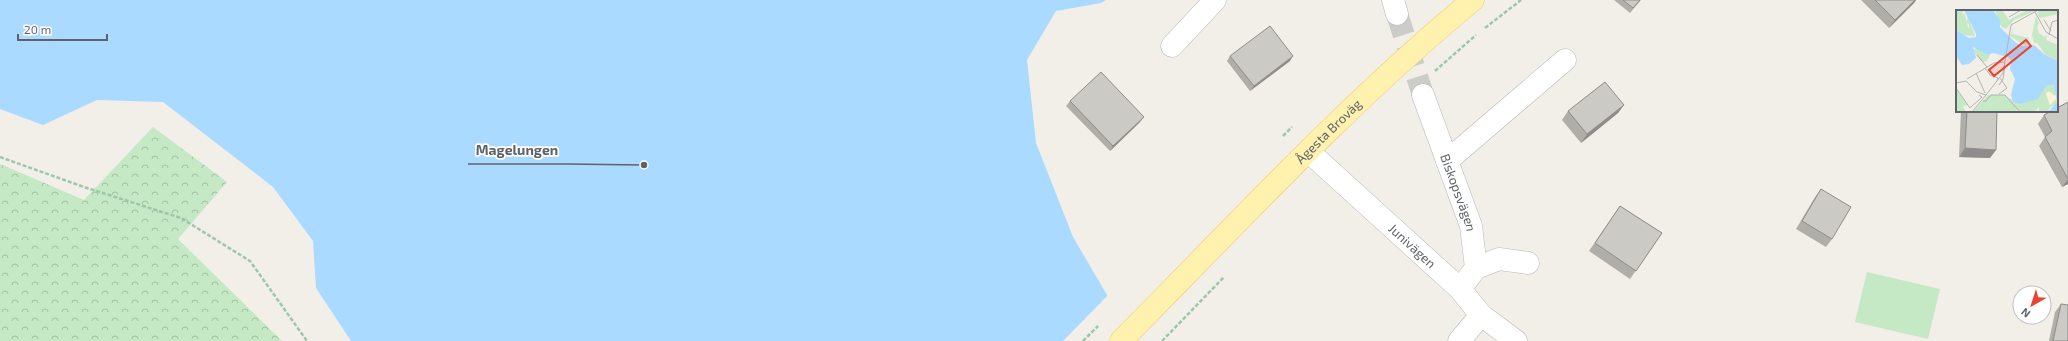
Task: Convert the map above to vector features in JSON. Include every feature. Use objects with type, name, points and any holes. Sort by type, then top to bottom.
[{"type":"main road","name":"Ågesta Broväg","points":[[1122,341],[1359,101],[1439,28],[1473,0]]},
{"type":"street","points":[[1172,46],[1215,0]]},
{"type":"street","points":[[1447,161],[1564,60]]},
{"type":"street","name":"Biskopsvägen","points":[[1423,95],[1471,226],[1476,268]]},
{"type":"street","name":"Junivägen","points":[[1308,151],[1460,288],[1480,315],[1516,341]]},
{"type":"street","points":[[1460,288],[1476,268],[1499,259],[1528,263]]},
{"type":"street","points":[[1459,341],[1480,315]]},
{"type":"path","points":[[1484,29],[1521,0]]},
{"type":"path","points":[[1433,73],[1478,34]]},
{"type":"path","points":[[0,157],[84,187],[181,218],[250,261],[307,341]]},
{"type":"path","points":[[1162,341],[1212,290]]},
{"type":"green space","points":[[153,127],[227,182],[178,239],[282,341],[0,341],[0,164],[84,200]]},
{"type":"green space","points":[[1867,272],[1940,289],[1928,339],[1855,322]]},
{"type":"water","points":[[0,0],[1106,0],[1101,3],[1056,11],[1027,60],[1036,143],[1073,237],[1134,341],[351,341],[316,288],[313,241],[273,187],[163,102],[97,100],[43,125],[0,109]]},
{"type":"pier","points":[[1109,294],[1136,341],[1063,341]]},
{"type":"building","points":[[1623,0],[1640,0],[1633,8]]},
{"type":"building","points":[[1875,0],[1915,0],[1895,20]]},
{"type":"building","points":[[1270,26],[1293,56],[1254,86],[1230,56]]},
{"type":"building","points":[[1101,72],[1144,117],[1113,146],[1070,101]]},
{"type":"building","points":[[1605,82],[1624,105],[1587,134],[1568,111]]},
{"type":"building","points":[[2068,102],[2068,179],[2045,137],[2052,131],[2044,115],[2049,112],[2058,112],[2058,107]]},
{"type":"building","points":[[1967,112],[1997,112],[1996,150],[1965,148]]},
{"type":"building","points":[[1821,189],[1851,207],[1832,239],[1802,221]]},
{"type":"building","points":[[1620,206],[1662,233],[1636,271],[1595,243]]},
{"type":"building","points":[[2061,304],[2068,305],[2068,341],[2053,341]]},
{"type":"tunnel","points":[[1397,14],[1423,95]]},
{"type":"place","name":"Magelungen","points":[[644,165]]}]
